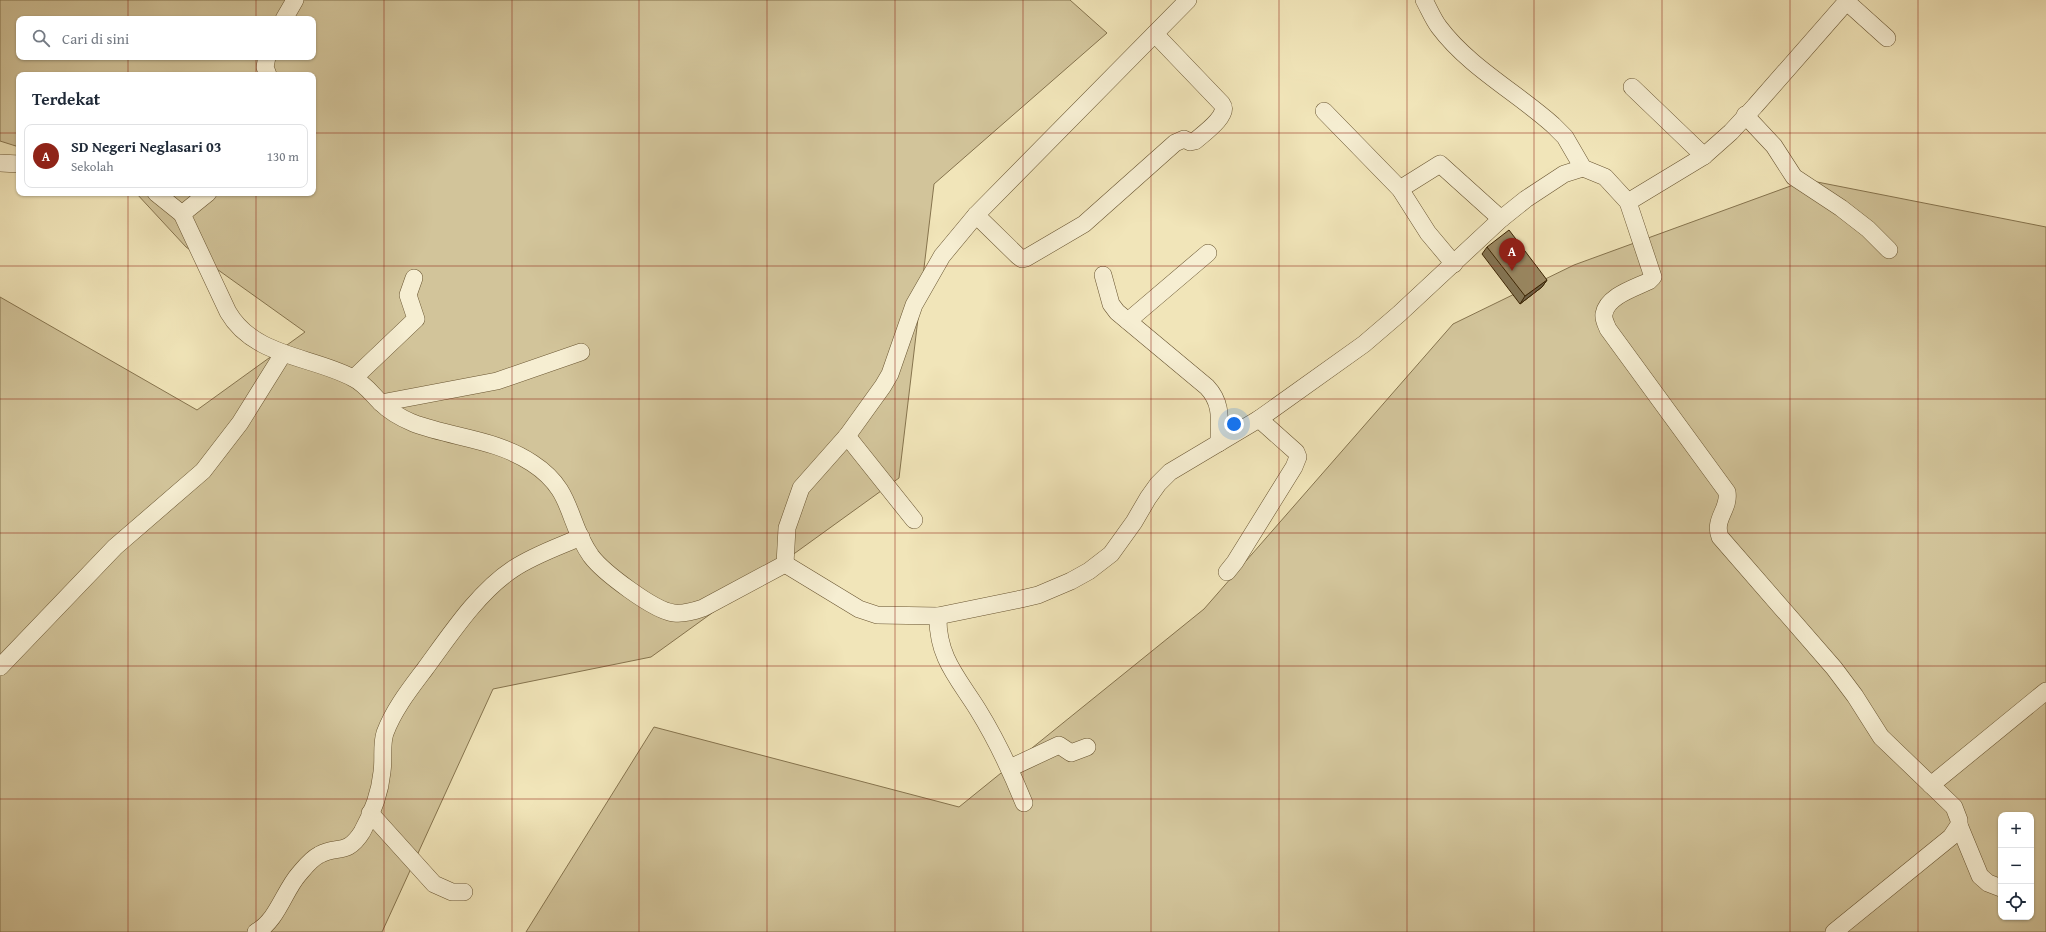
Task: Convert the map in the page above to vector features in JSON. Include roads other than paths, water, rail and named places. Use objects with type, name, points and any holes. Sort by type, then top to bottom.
[{"type":"street","points":[[286,16],[295,0]]},
{"type":"street","points":[[785,564],[788,528],[802,488],[847,436],[890,374],[914,305],[942,256],[976,215],[1188,0]]},
{"type":"street","points":[[1424,0],[1438,26],[1452,43],[1471,61],[1553,124],[1565,137],[1583,168],[1605,177],[1628,202],[1653,276],[1649,281],[1613,300],[1604,313],[1608,329],[1726,492],[1727,501],[1717,526],[1717,531],[1723,542],[1834,668],[1855,696],[1881,737],[1954,807],[1959,820],[1959,825],[1980,876],[1988,883],[1998,887]]},
{"type":"street","points":[[1628,202],[1704,156],[1731,132],[1847,1],[1887,38]]},
{"type":"street","points":[[976,215],[1018,256],[1022,259],[1026,258],[1084,224],[1175,143],[1184,139],[1190,142],[1195,141],[1220,118],[1225,112],[1222,104],[1155,34]]},
{"type":"street","points":[[266,60],[265,66],[267,72]]},
{"type":"street","points":[[1632,87],[1704,156]]},
{"type":"street","points":[[1324,111],[1400,190],[1428,233],[1454,264]]},
{"type":"street","points":[[1746,115],[1774,146],[1794,177],[1841,208],[1868,229],[1889,250]]},
{"type":"street","points":[[0,163],[16,164]]},
{"type":"street","points":[[1400,190],[1440,164],[1501,219]]},
{"type":"street","points":[[785,564],[865,613],[877,616],[938,616],[1038,595],[1089,571],[1111,554],[1134,522],[1158,484],[1170,472],[1259,419],[1378,332],[1454,264],[1501,219],[1526,199],[1564,174],[1583,168]]},
{"type":"street","points":[[160,196],[182,214],[234,323],[248,336],[283,354],[321,365],[354,378],[381,404],[403,419],[445,433],[464,436],[498,446],[533,463],[558,486],[566,499],[581,537],[591,556],[610,575],[662,610],[673,613],[691,612],[704,608],[785,564]]},
{"type":"street","points":[[182,214],[204,196]]},
{"type":"street","points":[[1128,321],[1208,253]]},
{"type":"street","points":[[1103,275],[1111,304],[1117,312],[1207,387],[1216,398],[1218,405],[1219,443]]},
{"type":"street","points":[[354,378],[416,319],[416,314],[411,306],[408,295],[414,278]]},
{"type":"street","points":[[381,404],[497,381],[581,352]]},
{"type":"street","points":[[0,667],[114,547],[202,471],[240,423],[283,354]]},
{"type":"street","points":[[1227,572],[1294,467],[1298,457],[1296,452],[1259,419]]},
{"type":"street","points":[[847,436],[914,520]]},
{"type":"street","points":[[256,932],[271,917],[298,875],[319,855],[347,848],[354,842],[370,813],[382,772],[384,737],[389,721],[398,705],[438,651],[490,587],[528,559],[581,537]]},
{"type":"street","points":[[938,616],[937,633],[948,665],[978,710],[1010,768],[1024,803]]},
{"type":"street","points":[[1931,785],[2046,691]]},
{"type":"street","points":[[1010,768],[1059,745],[1071,753],[1087,747]]},
{"type":"street","points":[[370,813],[434,884],[452,892],[464,892]]},
{"type":"street","points":[[1834,932],[1946,842],[1959,825]]},
{"type":"place","name":"SD Negeri Neglasari 03","points":[[1512,271]]}]
